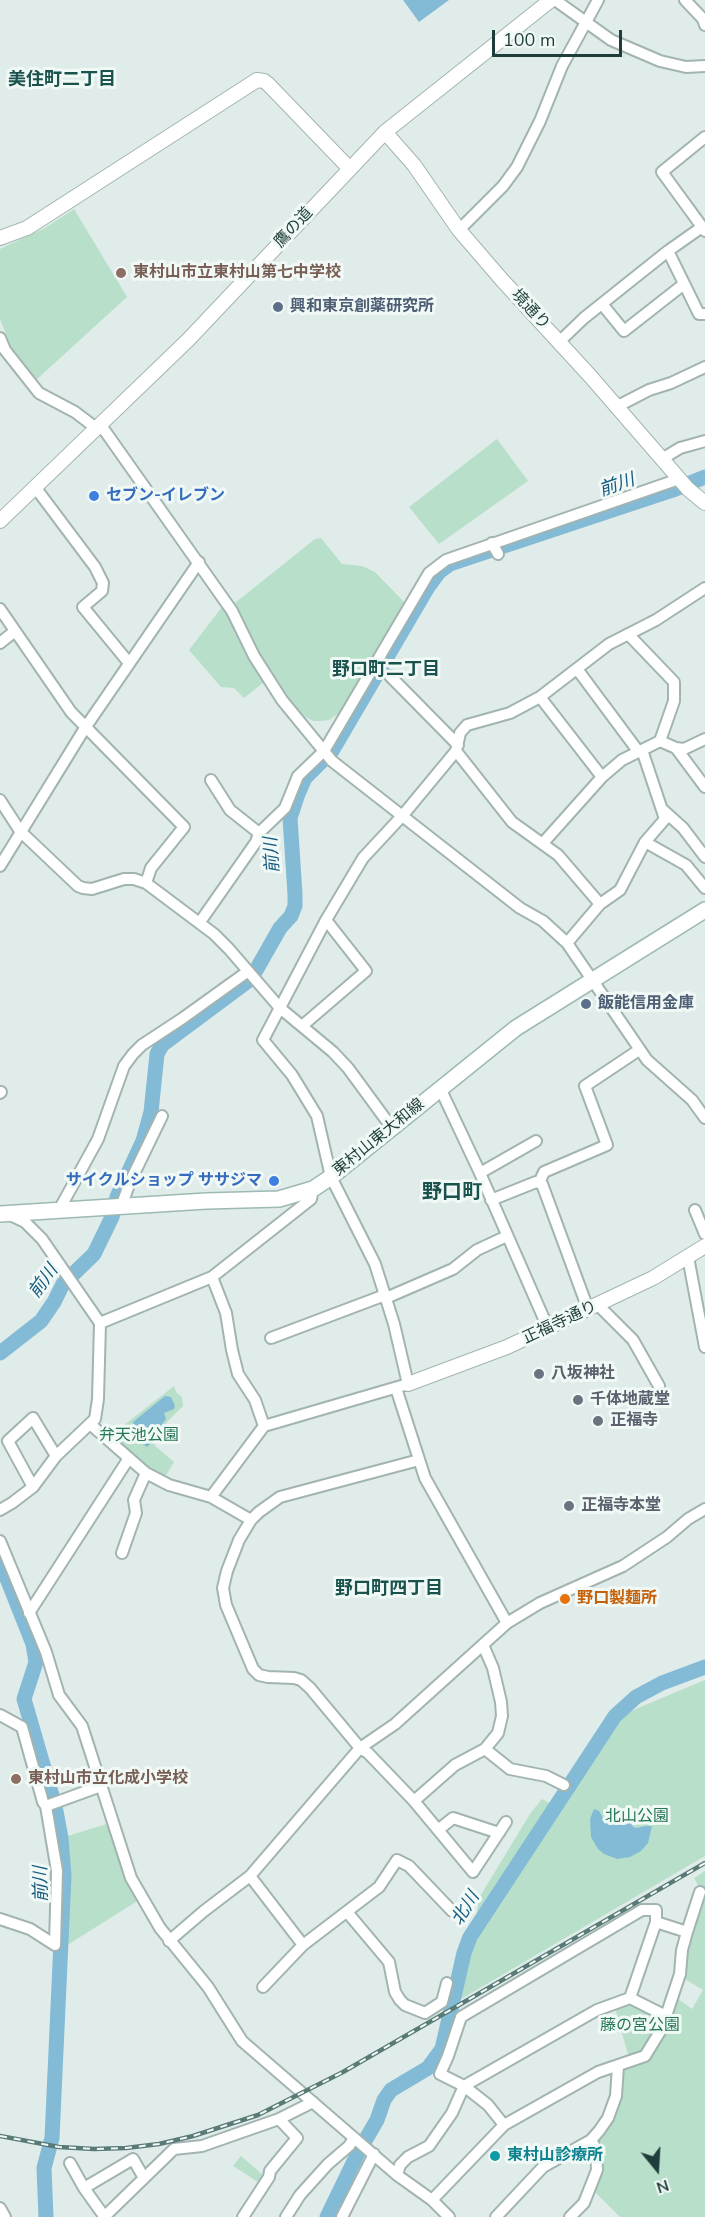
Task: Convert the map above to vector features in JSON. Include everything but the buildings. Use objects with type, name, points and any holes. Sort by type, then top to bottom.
[{"type":"main road","name":"東村山東大和線","points":[[3,1214],[207,1201],[279,1199],[313,1189],[332,1177],[516,1028],[705,910]]},
{"type":"street","points":[[553,0],[611,40],[660,61],[686,67],[705,66]]},
{"type":"street","name":"鷹の道","points":[[0,521],[188,340],[385,132],[553,0]]},
{"type":"street","points":[[459,230],[503,186],[517,167],[540,121],[562,66],[598,0]]},
{"type":"street","points":[[686,0],[703,19],[705,25]]},
{"type":"street","points":[[0,238],[27,228],[256,80],[268,84],[350,169]]},
{"type":"street","name":"境通り","points":[[385,132],[414,165],[459,230],[683,483],[705,503]]},
{"type":"street","points":[[559,342],[668,251],[703,229],[662,172],[705,137]]},
{"type":"street","points":[[668,251],[699,314],[705,314]]},
{"type":"street","points":[[602,304],[624,331],[684,284]]},
{"type":"street","points":[[0,338],[5,350],[39,393],[98,426],[199,562],[232,611],[254,656],[282,700],[327,755],[510,901],[543,921],[567,943],[639,1050],[692,1100],[705,1118]]},
{"type":"street","points":[[616,407],[649,390],[705,367]]},
{"type":"street","points":[[662,459],[680,448],[705,441]]},
{"type":"street","points":[[200,922],[260,833],[285,808],[298,776],[327,755],[429,573],[446,560],[494,547],[683,483]]},
{"type":"street","points":[[35,487],[95,567],[103,583],[102,591],[83,607],[129,663]]},
{"type":"street","points":[[0,866],[85,728],[199,562]]},
{"type":"street","points":[[507,1623],[425,1478],[402,1386],[386,1296],[375,1264],[332,1177],[317,1116],[292,1075],[263,1040],[326,920],[363,858],[403,815],[457,748],[460,733],[467,725],[510,713],[540,697],[609,644],[656,620],[705,588]]},
{"type":"street","points":[[0,609],[85,728],[184,827],[151,868],[147,883]]},
{"type":"street","points":[[0,643],[15,631]]},
{"type":"street","points":[[543,843],[602,777],[622,760],[660,741],[674,701],[674,682],[627,633]]},
{"type":"street","points":[[567,943],[600,904],[620,890],[645,842],[665,819],[640,750],[578,669]]},
{"type":"street","points":[[390,676],[457,748],[512,822],[558,855],[600,904]]},
{"type":"street","points":[[540,697],[602,777]]},
{"type":"street","points":[[660,741],[684,749],[705,739]]},
{"type":"street","points":[[676,748],[705,787]]},
{"type":"street","points":[[211,780],[230,810],[260,833]]},
{"type":"street","points":[[0,800],[20,831],[83,888],[92,889],[124,879],[134,879],[147,883],[200,922],[229,949],[280,1008],[333,1052],[348,1068],[392,1128]]},
{"type":"street","points":[[663,809],[683,828],[705,857]]},
{"type":"street","points":[[645,842],[686,865],[705,888]]},
{"type":"street","points":[[302,1026],[366,971],[326,920]]},
{"type":"street","points":[[59,1210],[98,1138],[124,1066],[133,1053],[250,975]]},
{"type":"street","points":[[539,1183],[544,1172],[606,1145],[585,1086],[639,1050]]},
{"type":"street","points":[[440,1088],[548,1328]]},
{"type":"street","points":[[116,1207],[162,1116]]},
{"type":"street","points":[[480,1173],[536,1141]]},
{"type":"street","points":[[491,1200],[536,1182],[542,1184],[593,1307],[633,1340],[659,1386]]},
{"type":"street","points":[[100,1323],[212,1277],[311,1199],[313,1189]]},
{"type":"street","points":[[695,1210],[705,1234]]},
{"type":"street","points":[[0,1510],[33,1487],[56,1456],[94,1419],[99,1399],[100,1323],[32,1227],[19,1218],[3,1214]]},
{"type":"street","points":[[271,1338],[453,1269],[477,1250],[507,1236]]},
{"type":"street","name":"正福寺通り","points":[[402,1386],[507,1347],[653,1278],[705,1246]]},
{"type":"street","points":[[688,1257],[705,1347]]},
{"type":"street","points":[[212,1277],[226,1313],[238,1374],[255,1400],[264,1426]]},
{"type":"street","points":[[212,1497],[264,1426],[402,1386]]},
{"type":"street","points":[[33,1487],[8,1441],[33,1418],[56,1456]]},
{"type":"street","points":[[90,1424],[146,1473],[169,1485],[212,1497],[251,1520]]},
{"type":"street","points":[[29,1613],[129,1458]]},
{"type":"street","points":[[419,1460],[280,1497],[251,1520],[239,1540],[223,1588],[226,1605],[254,1669],[260,1675],[268,1677],[301,1680],[310,1688],[360,1748],[368,1753],[414,1801],[473,1872],[506,1822]]},
{"type":"street","points":[[122,1553],[136,1513],[135,1500],[146,1473]]},
{"type":"street","points":[[169,1941],[250,1876],[360,1748],[395,1724],[507,1623],[540,1603],[622,1566],[667,1538],[688,1519],[705,1509]]},
{"type":"street","points":[[0,1541],[46,1652],[59,1695],[82,1726],[131,1878],[169,1941],[208,1987],[242,2041],[397,2175],[432,2200],[449,2217]]},
{"type":"street","points":[[414,1801],[455,1765],[485,1749],[498,1733],[502,1716],[493,1668],[483,1645]]},
{"type":"street","points":[[0,1715],[22,1727],[46,1806],[57,1871],[55,1945],[30,1929],[0,1919]]},
{"type":"street","points":[[485,1749],[510,1769],[546,1776],[564,1785]]},
{"type":"street","points":[[46,1806],[101,1786]]},
{"type":"street","points":[[438,1830],[453,1818],[499,1833]]},
{"type":"street","points":[[263,1987],[303,1945],[379,1887],[397,1860],[409,1866],[452,1911]]},
{"type":"street","points":[[250,1876],[303,1945]]},
{"type":"street","points":[[432,2200],[504,2125],[598,2072],[645,2056],[664,2025],[680,1974],[682,1950],[700,1892]]},
{"type":"street","points":[[504,2125],[488,2105],[464,2086],[440,2074],[461,2017],[642,1910],[656,1910],[656,1922],[630,1998]]},
{"type":"street","points":[[346,1912],[389,1962],[395,1992],[405,2005],[425,2013],[442,2002],[447,1983]]},
{"type":"street","points":[[656,1922],[687,1932]]},
{"type":"street","points":[[397,2175],[400,2166],[408,2157],[429,2146],[452,2113],[464,2086],[597,2010],[630,1998],[666,2016]]},
{"type":"street","points":[[496,2217],[543,2167],[591,2140],[609,2118],[616,2096],[618,2066]]},
{"type":"street","points":[[70,2163],[104,2217],[174,2149],[202,2146],[279,2120],[313,2102]]},
{"type":"street","points":[[243,2217],[270,2171],[297,2138],[279,2120]]},
{"type":"street","points":[[286,2217],[300,2195],[328,2164],[356,2139]]},
{"type":"street","points":[[570,2217],[584,2203],[597,2170],[596,2149],[591,2140]]},
{"type":"street","points":[[347,2215],[371,2151]]},
{"type":"street","points":[[84,2188],[133,2159],[144,2178]]},
{"type":"street","points":[[0,2208],[4,2217]]},
{"type":"green space","points":[[74,209],[127,297],[35,381],[14,354],[0,319],[0,249],[45,228]]},
{"type":"green space","points":[[497,439],[528,481],[439,544],[409,507]]},
{"type":"green space","points":[[321,538],[342,564],[362,566],[375,572],[404,602],[341,712],[329,720],[313,721],[301,714],[255,653],[235,603],[315,539]]},
{"type":"green space","points":[[222,607],[233,620],[265,681],[244,698],[234,688],[221,687],[189,650]]},
{"type":"green space","name":"弁天池公園","points":[[174,1386],[176,1392],[182,1397],[183,1406],[167,1422],[154,1445],[174,1462],[164,1479],[146,1469],[110,1436]]},
{"type":"green space","name":"北山公園","points":[[705,1680],[705,1856],[456,2002],[473,1939],[479,1898],[530,1814],[542,1799],[561,1809],[623,1718],[631,1711]]},
{"type":"green space","points":[[110,1823],[139,1900],[61,1949],[64,1876],[61,1838]]},
{"type":"green space","points":[[705,1871],[705,2217],[620,2217],[593,2190],[595,2139],[620,2075],[632,2063],[647,2058],[677,1998],[692,2009],[703,1990],[683,1978],[689,1933],[702,1892],[694,1878]]},
{"type":"green space","name":"藤の宮公園","points":[[631,2003],[659,2016],[662,2021],[644,2053],[629,2058],[615,2008]]},
{"type":"green space","points":[[241,2156],[263,2175],[258,2182],[233,2166]]},
{"type":"water","points":[[403,0],[449,0],[419,22]]},
{"type":"water","points":[[165,1396],[171,1397],[174,1409],[164,1413],[166,1419],[156,1432],[148,1434],[152,1442],[147,1447],[138,1440],[133,1422]]},
{"type":"water","points":[[594,1809],[599,1811],[605,1821],[615,1820],[622,1825],[630,1822],[633,1827],[637,1828],[652,1826],[648,1843],[641,1851],[630,1857],[617,1859],[604,1854],[591,1837],[590,1819]]},
{"type":"waterway","name":"前川","points":[[0,1353],[41,1321],[63,1284],[94,1254],[143,1141],[151,1112],[157,1054],[162,1045],[248,981],[280,928],[291,916],[295,906],[295,894],[290,818],[298,794],[305,778],[332,751],[439,572],[450,564],[673,490],[705,477]]},
{"type":"waterway","name":"前川","points":[[0,1561],[33,1644],[36,1662],[24,1699],[55,1806],[61,1838],[64,1876],[52,2138],[44,2168],[46,2217]]},
{"type":"waterway","name":"北川","points":[[327,2217],[377,2120],[384,2100],[391,2090],[428,2068],[442,2049],[464,1953],[470,1937],[615,1716],[636,1697],[662,1683],[705,1667]]},
{"type":"railway","points":[[0,2136],[59,2147],[126,2148],[159,2144],[193,2136],[258,2115],[343,2072],[705,1863]]},
{"type":"place","name":"東村山市立東村山第七中学校","points":[[121,273]]},
{"type":"place","name":"興和東京創薬研究所","points":[[278,307]]},
{"type":"place","name":"セブン-イレブン","points":[[94,496]]},
{"type":"place","name":"飯能信用金庫","points":[[586,1004]]},
{"type":"place","name":"サイクルショップ ササジマ","points":[[274,1181]]},
{"type":"place","name":"八坂神社","points":[[539,1374]]},
{"type":"place","name":"千体地蔵堂","points":[[578,1400]]},
{"type":"place","name":"正福寺","points":[[598,1421]]},
{"type":"place","name":"正福寺本堂","points":[[569,1506]]},
{"type":"place","name":"野口製麺所","points":[[565,1599]]},
{"type":"place","name":"東村山市立化成小学校","points":[[16,1779]]},
{"type":"place","name":"東村山診療所","points":[[495,2156]]},
{"type":"district","name":"美住町二丁目","points":[[62,81]]},
{"type":"district","name":"野口町二丁目","points":[[386,671]]},
{"type":"district","name":"野口町","points":[[452,1193]]},
{"type":"district","name":"野口町四丁目","points":[[389,1590]]}]
